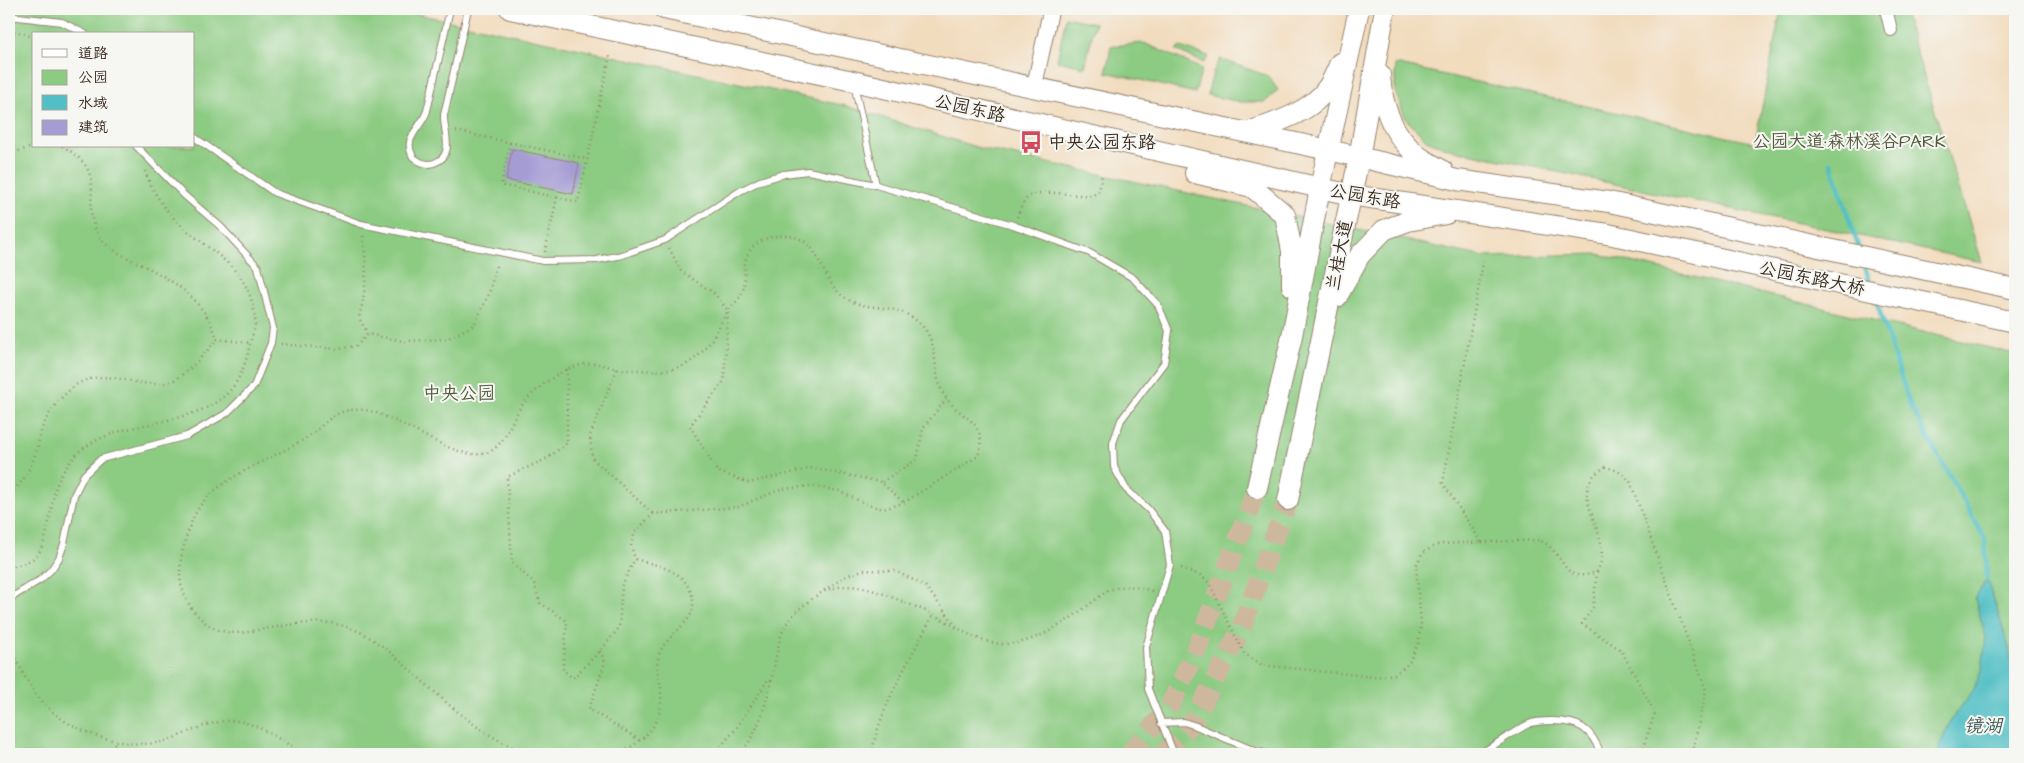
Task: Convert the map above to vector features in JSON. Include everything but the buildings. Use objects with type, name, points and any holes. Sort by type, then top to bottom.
[{"type":"main road","name":"公园东路","points":[[510,9],[853,81],[1351,195],[1608,234]]},
{"type":"main road","name":"公园东路","points":[[664,9],[1329,150],[1457,180],[1609,202]]},
{"type":"main road","name":"兰桂大道","points":[[1257,488],[1292,336],[1320,188],[1359,9]]},
{"type":"main road","name":"兰桂大道","points":[[1288,500],[1359,158],[1386,9]]},
{"type":"main road","points":[[1245,133],[1303,111],[1327,89],[1354,36]]},
{"type":"main road","points":[[1378,45],[1381,97],[1392,126],[1416,154],[1457,180]]},
{"type":"main road","points":[[1117,141],[1154,162],[1252,187],[1285,216],[1292,251],[1292,336]]},
{"type":"main road","name":"公园东路大桥","points":[[1609,202],[2015,289]]},
{"type":"main road","points":[[1327,316],[1360,254],[1384,230],[1432,216],[1470,212]]},
{"type":"main road","name":"公园东路大桥","points":[[1608,234],[2015,322]]},
{"type":"street","points":[[1034,88],[1050,9]]},
{"type":"street","points":[[1886,9],[1892,30]]},
{"type":"lane","points":[[450,9],[428,111],[408,144],[413,157],[418,162],[431,164],[442,158],[448,148],[444,128],[444,115],[468,9]]},
{"type":"lane","points":[[9,16],[62,22],[81,32]]},
{"type":"lane","points":[[853,81],[876,185]]},
{"type":"lane","points":[[195,138],[275,192],[361,224],[543,261],[597,260],[622,255],[665,240],[740,191],[760,181],[784,174],[808,171],[876,185],[1013,225],[1090,253],[1133,278],[1158,305],[1169,331],[1164,363],[1121,420],[1113,444],[1114,466],[1126,489],[1148,508],[1165,531],[1170,565],[1146,647],[1148,689],[1174,754]]},
{"type":"lane","points":[[9,599],[40,580],[55,564],[64,544],[74,494],[84,475],[101,459],[188,436],[227,413],[254,386],[271,342],[273,328],[258,267],[221,227],[184,195],[138,148]]},
{"type":"lane","points":[[1479,754],[1530,724],[1543,721],[1568,721],[1579,725],[1589,732],[1601,754]]},
{"type":"lane","points":[[1160,723],[1184,722],[1255,751],[1269,754],[1332,754]]},
{"type":"path","points":[[9,33],[24,33],[32,37]]},
{"type":"path","points":[[510,143],[501,185],[578,202],[610,55]]},
{"type":"path","points":[[444,128],[587,159]]},
{"type":"path","points":[[9,154],[32,147]]},
{"type":"path","points":[[65,148],[82,159],[89,171],[92,181],[93,223],[106,246],[169,278],[180,287],[208,317],[217,339]]},
{"type":"path","points":[[9,567],[34,558],[45,540],[56,487],[64,470],[86,446],[102,437],[202,411],[219,401],[234,386],[246,364],[255,323],[251,298],[242,279],[228,262],[183,227],[169,213],[156,195],[145,170]]},
{"type":"path","points":[[1013,225],[1022,205],[1028,197],[1038,193],[1093,195],[1099,191],[1102,174]]},
{"type":"path","points":[[543,261],[557,197]]},
{"type":"path","points":[[361,224],[367,269],[364,297],[359,318],[368,334],[403,341],[447,339],[474,325],[490,294],[500,251]]},
{"type":"path","points":[[531,754],[511,748],[464,717],[378,642],[347,626],[319,621],[251,631],[226,632],[203,622],[188,604],[180,581],[182,553],[189,526],[203,502],[229,480],[308,437],[338,411],[361,410],[383,414],[449,448],[472,454],[487,453],[500,443],[528,397],[566,369],[596,362],[618,369],[659,372],[679,369],[695,358],[708,345],[728,311],[741,297],[746,280],[745,261],[752,246],[768,237],[787,236],[801,239],[813,249],[829,282],[840,294],[856,305],[893,308],[917,320],[930,338],[937,357],[937,380],[946,399],[978,428],[982,442],[978,456],[903,503],[884,508],[868,506],[839,491],[812,486],[781,489],[738,506],[653,514],[635,532],[631,545],[635,559],[622,585],[619,628],[600,651],[573,678],[563,670],[567,621],[540,604],[534,583],[512,563],[507,477],[548,458],[567,443],[566,369]]},
{"type":"path","points":[[665,240],[681,271],[715,294],[728,311],[724,381],[690,426],[717,471],[749,483],[812,468],[881,482],[903,503]]},
{"type":"path","points":[[1481,542],[1444,483],[1484,257]]},
{"type":"path","points":[[271,342],[336,349],[356,346],[368,334]]},
{"type":"path","points":[[217,339],[250,343]]},
{"type":"path","points":[[9,492],[14,490],[26,474],[36,451],[42,428],[52,409],[78,384],[96,379],[116,377],[154,385],[171,382],[180,376],[217,339]]},
{"type":"path","points":[[618,369],[590,436],[592,458],[653,514]]},
{"type":"path","points":[[881,482],[917,459],[923,428],[946,399]]},
{"type":"path","points":[[1640,754],[1655,713],[1621,650],[1582,624],[1593,607],[1597,572],[1602,562],[1602,549],[1587,496],[1589,483],[1596,473],[1606,467],[1615,469],[1630,480],[1706,690],[1692,754]]},
{"type":"path","points":[[1170,565],[1200,575],[1209,583],[1244,653],[1262,665],[1375,678],[1395,674],[1409,663],[1418,644],[1422,624],[1416,566],[1422,553],[1439,544],[1540,540],[1550,547],[1564,567],[1574,574],[1585,576],[1597,572]]},
{"type":"path","points":[[619,754],[641,742],[649,734],[657,720],[661,704],[661,687],[656,668],[659,652],[690,616],[693,604],[692,592],[685,581],[675,573],[635,559]]},
{"type":"path","points":[[740,754],[755,732],[764,712],[770,677],[786,623],[802,606],[823,590],[848,575],[863,570],[895,571],[925,586],[959,629]]},
{"type":"path","points":[[823,590],[848,586],[869,588],[933,615],[971,636],[1005,644],[1023,642],[1040,637],[1107,591],[1118,586],[1131,585],[1161,593]]},
{"type":"path","points":[[872,754],[874,738],[881,717],[933,615]]},
{"type":"path","points":[[9,640],[20,670],[53,714],[82,732],[115,741],[140,744],[176,738],[204,725],[237,721],[252,725],[305,754]]},
{"type":"path","points":[[600,651],[605,662],[589,709],[641,742]]},
{"type":"path","points":[[714,754],[735,730],[770,677]]},
{"type":"path","points":[[112,754],[115,741]]},
{"type":"green space","name":"中央公园","points":[[9,9],[394,9],[846,106],[979,148],[1484,257],[1598,254],[2015,354],[2015,754],[9,754]]},
{"type":"green space","name":"公园大道·森林溪谷PARK","points":[[1781,9],[1903,9],[1982,262],[1449,149],[1426,140],[1406,119],[1395,92],[1395,64],[1755,143]]},
{"type":"green space","points":[[1066,17],[1095,23],[1085,67],[1057,61]]},
{"type":"green space","points":[[1144,43],[1202,69],[1195,93],[1106,72],[1111,46]]},
{"type":"green space","points":[[1180,47],[1209,56],[1204,63],[1176,50]]},
{"type":"green space","points":[[1220,59],[1268,76],[1278,90],[1265,102],[1241,102],[1207,95],[1213,73]]},
{"type":"water","name":"镜湖","points":[[1987,579],[2008,644],[2014,675],[2011,698],[2014,754],[1937,754],[1952,718],[1973,691],[1982,669],[1986,637],[1975,599]]},
{"type":"waterway","points":[[1831,163],[1859,249]]},
{"type":"waterway","points":[[1863,261],[1871,285]]},
{"type":"waterway","points":[[1875,297],[1910,405],[1985,539],[1987,579]]},
{"type":"tunnel","points":[[1130,754],[1170,706],[1198,646],[1257,488]]},
{"type":"tunnel","points":[[1164,754],[1193,722],[1241,629],[1288,500]]},
{"type":"place","name":"中央公园东路","points":[[1031,142]]}]
